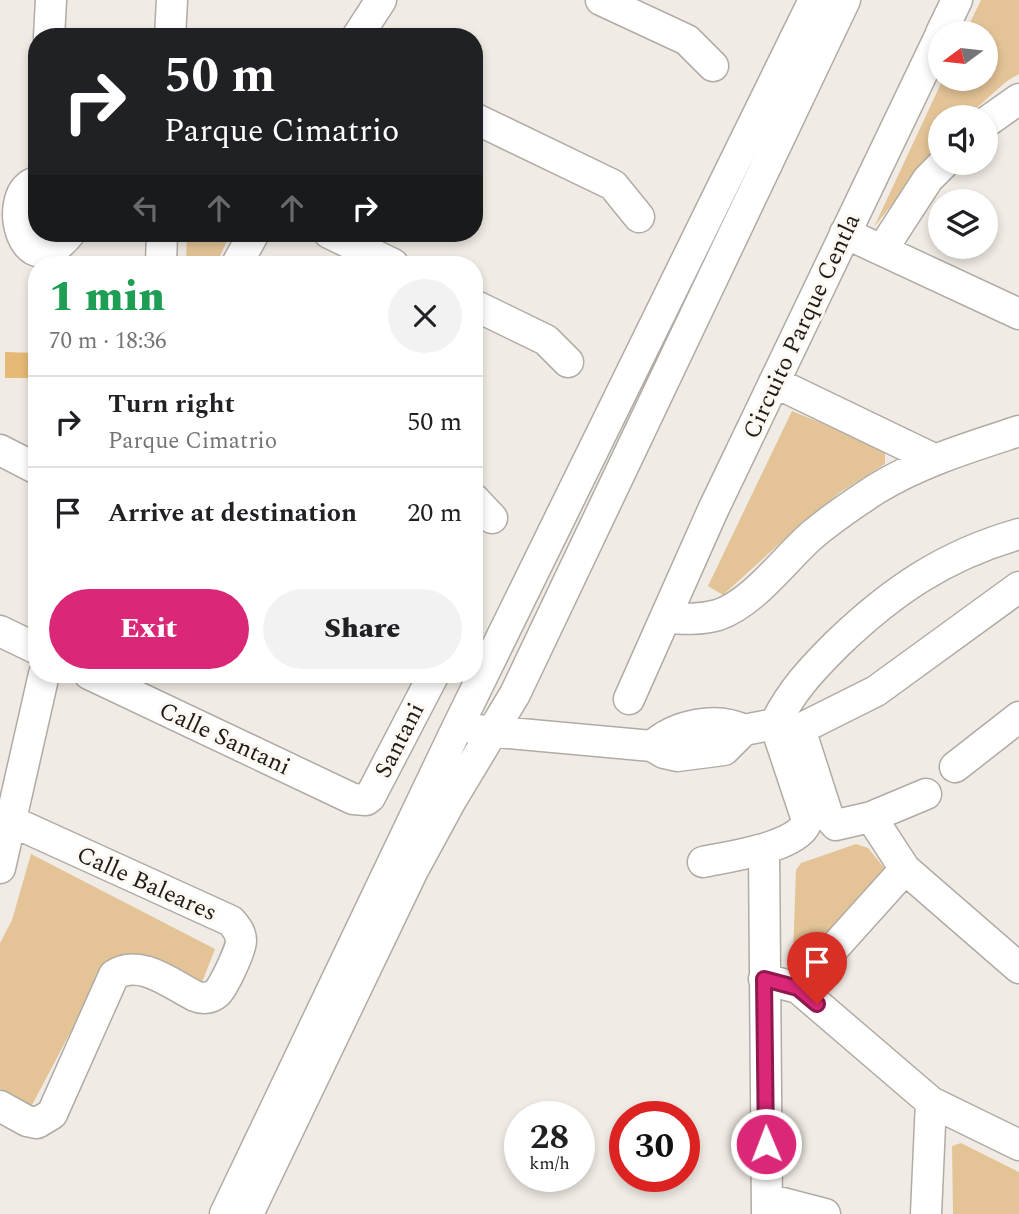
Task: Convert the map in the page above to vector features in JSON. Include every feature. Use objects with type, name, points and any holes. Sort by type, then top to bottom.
[{"type":"street","points":[[49,28],[51,0]]},
{"type":"street","points":[[170,28],[172,0]]},
{"type":"street","points":[[363,28],[381,0]]},
{"type":"street","points":[[601,0],[687,40],[713,66]]},
{"type":"street","points":[[483,675],[814,0]]},
{"type":"street","points":[[248,1214],[413,870],[515,694],[845,0]]},
{"type":"street","name":"Circuito Parque Centla","points":[[946,21],[957,0]]},
{"type":"street","name":"Circuito Parque Centla","points":[[629,699],[774,382],[928,59]]},
{"type":"street","points":[[998,114],[1019,99]]},
{"type":"street","points":[[483,122],[613,185],[639,217]]},
{"type":"street","name":"Circuito Parque Centla","points":[[882,250],[932,175]]},
{"type":"street","points":[[28,182],[16,189],[3,213],[12,239],[22,247],[35,251],[49,250],[62,242]]},
{"type":"street","points":[[845,233],[1019,314]]},
{"type":"street","points":[[348,242],[376,256]]},
{"type":"street","points":[[483,308],[546,340],[568,362]]},
{"type":"street","points":[[774,382],[934,459]]},
{"type":"street","points":[[665,618],[698,620],[720,614],[741,603],[811,537],[841,512],[879,487],[934,459],[1019,431]]},
{"type":"street","points":[[0,450],[28,464]]},
{"type":"street","points":[[703,862],[764,849],[803,831],[807,820],[787,726],[787,699],[815,666],[893,594],[927,572],[962,554],[1019,534]]},
{"type":"street","points":[[457,728],[652,746],[676,730],[721,722],[744,730],[787,726],[876,691],[1019,587]]},
{"type":"street","points":[[0,631],[28,645]]},
{"type":"street","points":[[0,867],[5,818],[42,683]]},
{"type":"street","name":"Calle Santani","points":[[108,683],[353,799],[361,800]]},
{"type":"street","name":"Santani","points":[[361,800],[370,797],[428,683]]},
{"type":"street","points":[[225,1214],[479,683]]},
{"type":"street","points":[[787,726],[831,823],[842,825],[871,817],[926,794]]},
{"type":"street","points":[[956,767],[1015,727]]},
{"type":"street","points":[[871,817],[905,869],[1019,968]]},
{"type":"street","name":"Calle Baleares","points":[[0,1106],[27,1121],[37,1123],[52,1114],[114,975],[130,968],[141,969],[202,999],[210,997],[218,992],[242,938],[231,921],[5,818]]},
{"type":"street","points":[[764,849],[767,1207],[825,1214]]},
{"type":"street","points":[[798,988],[905,869]]},
{"type":"street","points":[[764,979],[798,988],[931,1102],[1019,1145]]},
{"type":"street","points":[[926,1214],[931,1102]]},
{"type":"shaded area","points":[[981,0],[1019,0],[1019,74],[998,89],[998,21],[971,21]]},
{"type":"shaded area","points":[[937,91],[996,91],[980,105],[931,105]]},
{"type":"shaded area","points":[[928,111],[928,159],[874,227]]},
{"type":"shaded area","points":[[187,242],[227,242],[220,256],[186,256]]},
{"type":"shaded area","points":[[5,352],[28,353],[28,378],[5,378]]},
{"type":"shaded area","points":[[792,411],[885,449],[885,464],[839,493],[723,595],[708,586]]},
{"type":"shaded area","points":[[856,844],[868,848],[886,870],[808,963],[793,956],[796,870],[801,863]]},
{"type":"shaded area","points":[[31,854],[215,949],[201,985],[144,958],[90,995],[31,1107],[0,1089],[0,943],[12,920]]},
{"type":"shaded area","points":[[961,1143],[1019,1172],[1019,1214],[953,1214],[952,1146]]},
{"type":"route","points":[[766,1144],[764,979],[798,988],[817,1004]]}]
